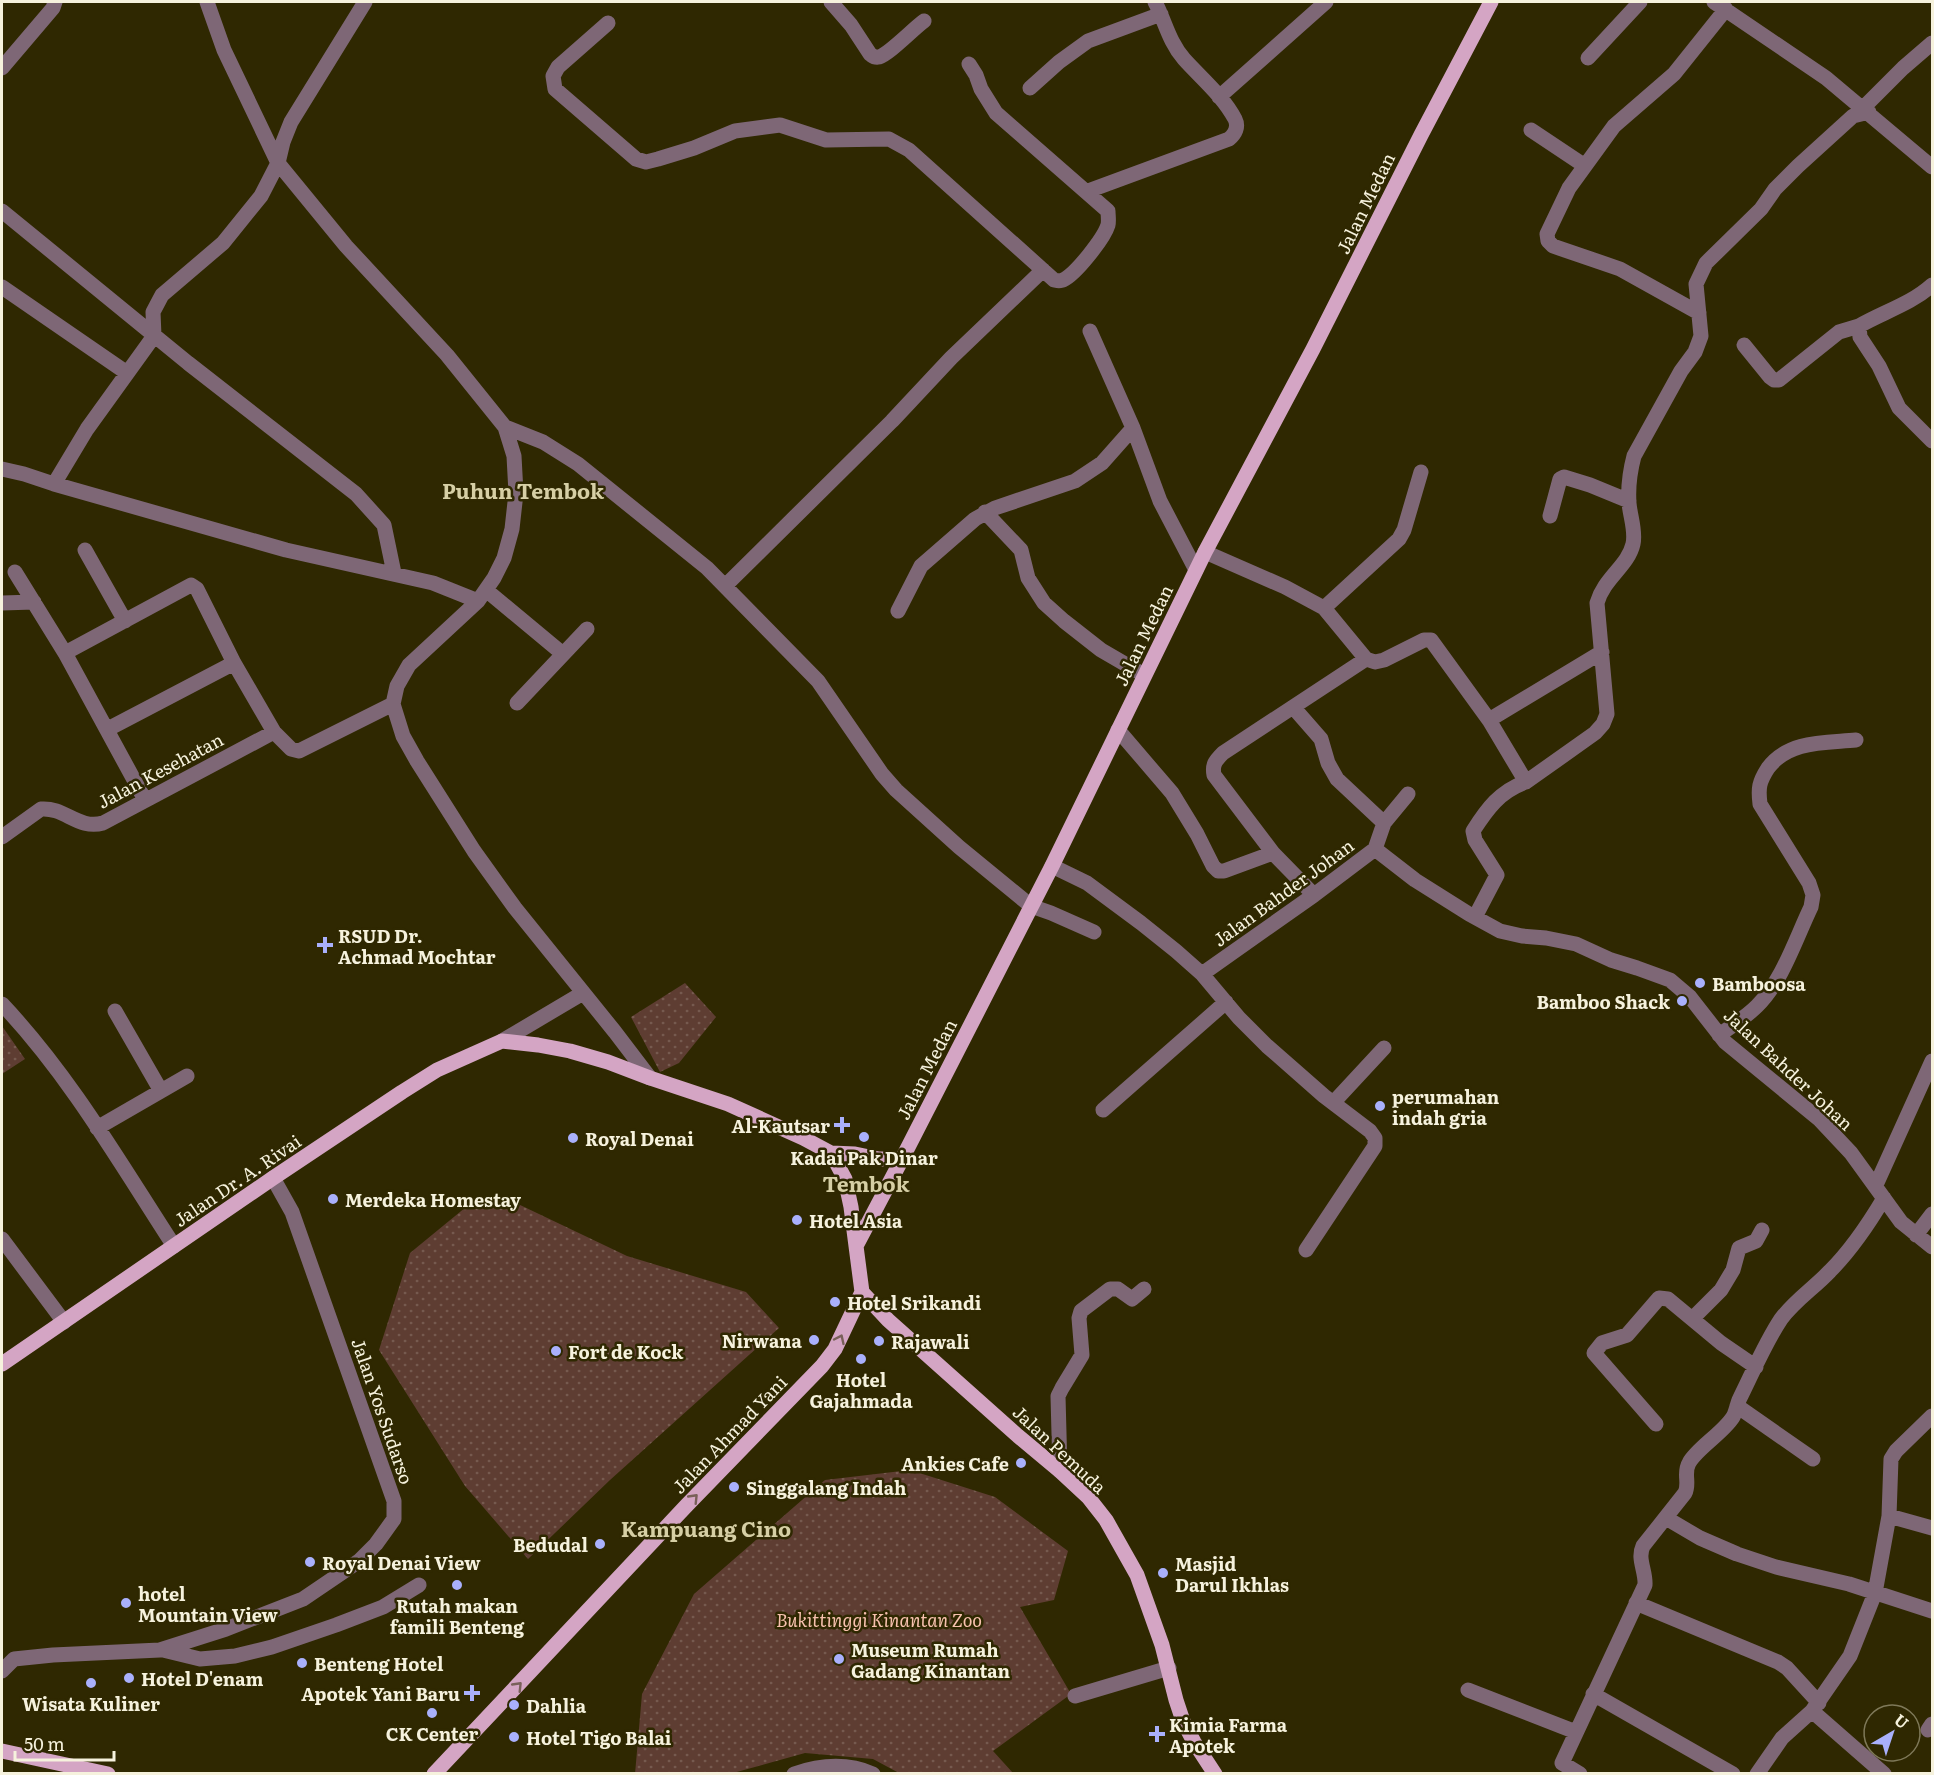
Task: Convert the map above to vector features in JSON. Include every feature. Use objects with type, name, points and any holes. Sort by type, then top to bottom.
[{"type":"main road","name":"Jalan Medan","points":[[856,1245],[1032,906],[1205,552],[1313,349],[1491,2]]},
{"type":"main road","points":[[502,1041],[570,1051],[608,1062],[728,1104],[831,1153],[855,1154],[879,1159],[902,1159]]},
{"type":"main road","name":"Jalan Dr. A. Rivai","points":[[2,1364],[273,1178],[437,1070],[502,1041]]},
{"type":"main road","points":[[831,1153],[845,1179],[862,1292]]},
{"type":"main road","name":"Jalan Pemuda","points":[[862,1292],[888,1320],[1088,1497],[1106,1520],[1128,1556],[1150,1610],[1183,1721],[1215,1773]]},
{"type":"main road","name":"Jalan Ahmad Yani","points":[[434,1773],[679,1513],[822,1366],[836,1349],[862,1292]]},
{"type":"main road","points":[[2,1751],[108,1773]]},
{"type":"street","points":[[2,68],[53,8],[55,2]]},
{"type":"street","points":[[207,2],[224,50],[278,164],[346,246],[447,356],[505,427],[514,456],[516,493],[512,529],[504,558],[494,579],[482,596],[409,665],[397,686],[393,704],[403,736],[412,753],[474,851],[515,908],[650,1078]]},
{"type":"street","points":[[54,484],[87,429],[154,336],[153,312],[162,295],[223,243],[261,196],[278,164],[291,122],[365,2]]},
{"type":"street","points":[[831,2],[874,57],[891,49],[924,21]]},
{"type":"street","points":[[1219,97],[1324,2]]},
{"type":"street","points":[[1588,58],[1640,2]]},
{"type":"street","points":[[1699,313],[1620,269],[1553,246],[1546,234],[1569,188],[1614,126],[1674,74],[1720,5],[1792,53],[1866,110],[1932,167]]},
{"type":"street","points":[[1030,88],[1059,62],[1088,41],[1158,8],[1167,34],[1183,58],[1219,97],[1236,120],[1237,127],[1229,139],[1088,191]]},
{"type":"street","points":[[608,23],[558,67],[553,76],[553,83],[555,89],[571,104],[636,159],[646,162],[658,159],[694,148],[735,131],[765,125],[780,124],[826,140],[889,139],[909,150],[1054,280],[1065,279],[1079,266],[1108,226],[1108,211],[1088,191],[996,113],[969,64]]},
{"type":"street","points":[[1475,917],[1497,875],[1475,840],[1473,831],[1499,797],[1514,786],[1526,782],[1596,733],[1607,714],[1597,603],[1600,592],[1629,555],[1633,545],[1629,501],[1634,456],[1681,371],[1695,352],[1701,336],[1696,284],[1706,263],[1761,209],[1775,189],[1798,165],[1853,116],[1866,110],[1903,68],[1932,44]]},
{"type":"street","points":[[1531,130],[1584,166]]},
{"type":"street","points":[[2,211],[154,336],[356,494],[384,525],[394,573]]},
{"type":"street","points":[[725,586],[892,422],[951,358],[1043,270]]},
{"type":"street","points":[[1744,345],[1770,377],[1779,380],[1839,332],[1859,326],[1883,312],[1916,299],[1932,285]]},
{"type":"street","points":[[2,287],[127,373]]},
{"type":"street","points":[[1859,326],[1860,337],[1879,366],[1899,408],[1932,441]]},
{"type":"street","points":[[1090,331],[1133,428],[1160,501],[1196,570]]},
{"type":"street","points":[[505,427],[543,442],[578,464],[681,546],[725,586],[818,681],[882,774],[896,790],[959,847],[1032,906],[1094,932]]},
{"type":"street","points":[[898,611],[921,566],[975,519],[985,512],[1075,481],[1102,463],[1133,428]]},
{"type":"street","points":[[2,469],[286,550],[394,573],[482,596],[563,654]]},
{"type":"street","points":[[1324,608],[1399,539],[1404,530],[1421,472]]},
{"type":"street","points":[[1550,516],[1560,479],[1564,477],[1629,501]]},
{"type":"street","points":[[985,512],[1021,550],[1028,578],[1044,603],[1101,650],[1144,675]]},
{"type":"street","points":[[85,550],[125,621]]},
{"type":"street","points":[[1205,552],[1285,587],[1324,608],[1366,659],[1375,662],[1384,660],[1424,640],[1431,640],[1489,720],[1526,782]]},
{"type":"street","points":[[15,572],[65,653],[146,800]]},
{"type":"street","points":[[65,653],[191,585],[197,589],[234,663],[274,732],[291,749],[298,751],[393,704]]},
{"type":"street","points":[[2,603],[34,602]]},
{"type":"street","points":[[517,703],[587,629]]},
{"type":"street","points":[[1489,720],[1602,652]]},
{"type":"street","points":[[1314,895],[1273,853],[1214,775],[1213,767],[1223,753],[1366,659]]},
{"type":"street","points":[[108,729],[234,663]]},
{"type":"street","points":[[1293,707],[1322,740],[1328,763],[1337,778],[1384,823]]},
{"type":"street","points":[[1118,730],[1172,794],[1218,871],[1224,871],[1273,853]]},
{"type":"street","name":"Jalan Kesehatan","points":[[2,837],[41,809],[48,808],[85,825],[94,826],[103,823],[274,732]]},
{"type":"street","points":[[1719,1035],[1758,1006],[1769,991],[1811,907],[1813,895],[1809,883],[1760,804],[1758,790],[1762,777],[1772,763],[1788,751],[1806,744],[1856,740]]},
{"type":"street","points":[[1375,849],[1384,823],[1408,794]]},
{"type":"street","name":"Jalan Bahder Johan","points":[[1202,975],[1375,849],[1414,880],[1500,930],[1522,936],[1576,944],[1611,960],[1670,980],[1690,996],[1719,1035],[1820,1120],[1851,1153],[1901,1222],[1932,1247]]},
{"type":"street","points":[[1052,866],[1087,883],[1168,944],[1202,975],[1267,1046],[1333,1103],[1370,1131],[1375,1138],[1374,1146],[1306,1250]]},
{"type":"street","points":[[502,1041],[584,993]]},
{"type":"street","points":[[1103,1110],[1226,1002]]},
{"type":"street","points":[[2,1004],[48,1057],[174,1246]]},
{"type":"street","points":[[115,1011],[161,1091]]},
{"type":"street","points":[[1333,1103],[1384,1048]]},
{"type":"street","points":[[1580,1773],[1559,1768],[1645,1585],[1641,1552],[1678,1504],[1688,1487],[1686,1470],[1688,1463],[1732,1417],[1751,1364],[1780,1321],[1794,1303],[1828,1273],[1864,1231],[1932,1061]]},
{"type":"street","points":[[97,1128],[187,1076]]},
{"type":"street","name":"Jalan Yos Sudarso","points":[[2,1671],[14,1659],[53,1654],[160,1650],[226,1629],[303,1599],[359,1561],[376,1544],[394,1519],[394,1502],[300,1234],[292,1212],[273,1178]]},
{"type":"street","points":[[1916,1235],[1932,1214]]},
{"type":"street","points":[[1692,1319],[1721,1290],[1733,1270],[1739,1248],[1756,1241],[1762,1230]]},
{"type":"street","points":[[2,1239],[64,1322]]},
{"type":"street","points":[[1060,1471],[1058,1396],[1082,1355],[1079,1318],[1081,1311],[1110,1289],[1118,1290],[1132,1299],[1144,1289]]},
{"type":"street","points":[[1656,1424],[1594,1353],[1602,1343],[1627,1335],[1659,1298],[1668,1299],[1720,1343],[1751,1364]]},
{"type":"street","points":[[1737,1406],[1813,1459]]},
{"type":"street","points":[[1756,1773],[1782,1738],[1816,1707],[1850,1656],[1875,1593],[1889,1516],[1891,1459],[1896,1451],[1932,1416]]},
{"type":"street","points":[[1889,1516],[1932,1528]]},
{"type":"street","points":[[1666,1518],[1700,1538],[1737,1554],[1776,1567],[1849,1584],[1932,1611]]},
{"type":"street","points":[[160,1650],[200,1659],[254,1652],[374,1611],[419,1585]]},
{"type":"street","points":[[1636,1603],[1778,1662],[1787,1668],[1816,1707],[1884,1773]]},
{"type":"street","points":[[1075,1696],[1169,1668]]},
{"type":"street","points":[[1468,1690],[1576,1732]]},
{"type":"street","points":[[1593,1694],[1733,1773]]},
{"type":"street","points":[[794,1773],[822,1767],[845,1766],[873,1773]]},
{"type":"green space","points":[[685,983],[716,1017],[679,1063],[660,1072],[631,1017]]},
{"type":"green space","points":[[2,1026],[25,1059],[2,1074]]},
{"type":"green space","points":[[477,1198],[518,1204],[627,1256],[746,1292],[779,1328],[610,1480],[528,1559],[465,1486],[379,1350],[410,1253]]},
{"type":"green space","name":"Bukittinggi Kinantan Zoo","points":[[910,1470],[995,1497],[1068,1551],[1054,1600],[1020,1607],[1071,1694],[993,1751],[1013,1773],[899,1773],[873,1759],[805,1753],[733,1773],[635,1774],[642,1694],[694,1594],[825,1480]]},
{"type":"place","name":"RSUD Dr. Achmad Mochtar","points":[[325,945]]},
{"type":"place","name":"Bamboosa","points":[[1700,983]]},
{"type":"place","name":"Bamboo Shack","points":[[1682,1001]]},
{"type":"place","name":"perumahan indah gria","points":[[1380,1106]]},
{"type":"place","name":"Al-Kautsar","points":[[842,1125]]},
{"type":"place","name":"Kadai Pak Dinar","points":[[864,1137]]},
{"type":"place","name":"Royal Denai","points":[[573,1138]]},
{"type":"place","name":"Merdeka Homestay","points":[[333,1199]]},
{"type":"place","name":"Hotel Asia","points":[[797,1220]]},
{"type":"place","name":"Hotel Srikandi","points":[[835,1302]]},
{"type":"place","name":"Nirwana","points":[[814,1340]]},
{"type":"place","name":"Rajawali","points":[[879,1341]]},
{"type":"place","name":"Fort de Kock","points":[[556,1351]]},
{"type":"place","name":"Hotel Gajahmada","points":[[861,1359]]},
{"type":"place","name":"Ankies Cafe","points":[[1021,1463]]},
{"type":"place","name":"Singgalang Indah","points":[[734,1487]]},
{"type":"place","name":"Bedudal","points":[[600,1544]]},
{"type":"place","name":"Royal Denai View","points":[[310,1562]]},
{"type":"place","name":"Masjid Darul Ikhlas","points":[[1163,1573]]},
{"type":"place","name":"Rutah makan famili Benteng","points":[[457,1585]]},
{"type":"place","name":"hotel Mountain View","points":[[126,1603]]},
{"type":"place","name":"Museum Rumah Gadang Kinantan","points":[[839,1659]]},
{"type":"place","name":"Benteng Hotel","points":[[302,1663]]},
{"type":"place","name":"Hotel D'enam","points":[[129,1678]]},
{"type":"place","name":"Wisata Kuliner","points":[[91,1683]]},
{"type":"place","name":"Apotek Yani Baru","points":[[472,1693]]},
{"type":"place","name":"Dahlia","points":[[514,1705]]},
{"type":"place","name":"CK Center","points":[[432,1713]]},
{"type":"place","name":"Kimia Farma Apotek","points":[[1157,1734]]},
{"type":"place","name":"Hotel Tigo Balai","points":[[514,1737]]},
{"type":"district","name":"Puhun Tembok","points":[[523,489]]},
{"type":"district","name":"Tembok","points":[[866,1182]]},
{"type":"district","name":"Kampuang Cino","points":[[706,1527]]}]
